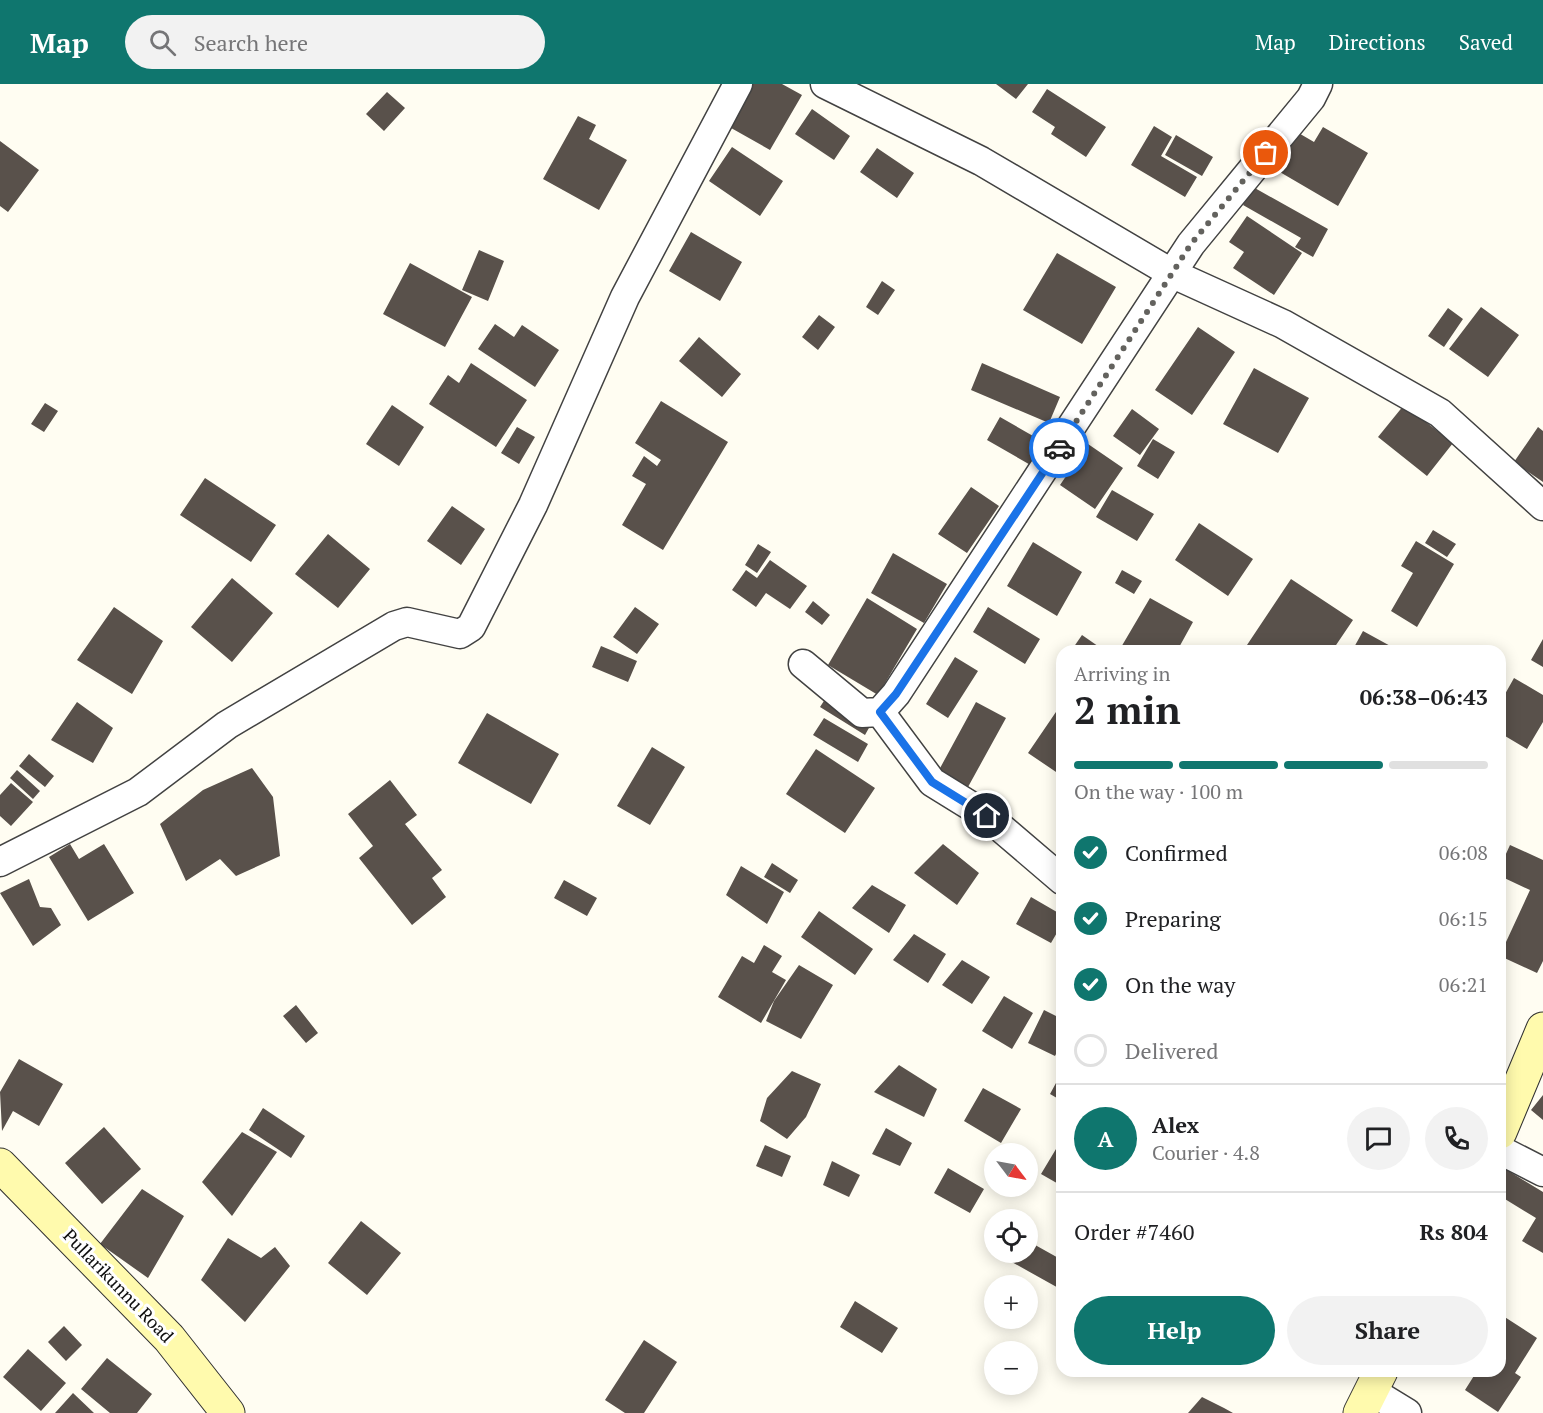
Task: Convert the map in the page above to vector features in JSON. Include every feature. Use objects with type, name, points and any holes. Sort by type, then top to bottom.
[{"type":"main road","points":[[1506,1118],[1543,1029]]},
{"type":"main road","name":"Pullarikunnu Road","points":[[0,1165],[170,1338],[228,1413]]},
{"type":"street","points":[[0,862],[138,792],[227,725],[394,626],[407,622],[460,634],[471,627],[533,505],[625,297],[738,84]]},
{"type":"street","points":[[825,84],[981,161],[1173,274],[1283,324],[1440,413],[1543,506]]},
{"type":"street","points":[[804,664],[862,713],[880,712],[896,694],[1191,244],[1311,98],[1318,84]]},
{"type":"street","points":[[880,712],[932,782],[987,816],[1056,875]]},
{"type":"street","points":[[1506,1153],[1543,1172]]},
{"type":"street","points":[[1371,1392],[1407,1413]]},
{"type":"building","points":[[747,84],[782,84],[802,95],[770,150],[724,124]]},
{"type":"building","points":[[996,84],[1028,84],[1016,99]]},
{"type":"building","points":[[1047,89],[1106,127],[1086,157],[1051,134],[1055,127],[1032,112]]},
{"type":"building","points":[[387,92],[405,108],[384,131],[366,114]]},
{"type":"building","points":[[812,109],[850,136],[834,160],[795,134]]},
{"type":"building","points":[[578,116],[596,125],[589,139],[627,160],[599,210],[543,179]]},
{"type":"building","points":[[1154,126],[1172,137],[1161,156],[1197,177],[1185,197],[1131,165]]},
{"type":"building","points":[[1323,127],[1368,153],[1338,206],[1268,165],[1290,128],[1314,142]]},
{"type":"building","points":[[1176,135],[1213,157],[1202,176],[1165,155]]},
{"type":"building","points":[[0,141],[39,170],[8,212],[0,206]]},
{"type":"building","points":[[732,147],[783,181],[760,216],[709,181]]},
{"type":"building","points":[[877,148],[914,173],[897,198],[860,172]]},
{"type":"building","points":[[1253,187],[1328,229],[1313,257],[1295,247],[1301,238],[1243,205]]},
{"type":"building","points":[[1247,216],[1302,253],[1274,295],[1233,268],[1244,252],[1229,242]]},
{"type":"building","points":[[691,232],[742,262],[720,301],[669,271]]},
{"type":"building","points":[[479,250],[504,261],[488,301],[462,290]]},
{"type":"building","points":[[1057,253],[1116,287],[1082,344],[1023,310]]},
{"type":"building","points":[[410,263],[472,297],[445,347],[383,314]]},
{"type":"building","points":[[882,281],[895,290],[878,315],[866,307]]},
{"type":"building","points":[[1481,307],[1519,335],[1488,377],[1449,349]]},
{"type":"building","points":[[1448,308],[1463,319],[1444,347],[1428,336]]},
{"type":"building","points":[[819,315],[835,327],[818,350],[802,337]]},
{"type":"building","points":[[495,324],[514,337],[522,325],[559,350],[535,387],[478,349]]},
{"type":"building","points":[[1198,327],[1235,352],[1192,415],[1155,390]]},
{"type":"building","points":[[699,337],[741,374],[722,397],[679,361]]},
{"type":"building","points":[[471,363],[527,400],[496,447],[429,404],[448,375],[459,383]]},
{"type":"building","points":[[982,363],[1060,397],[1049,423],[971,390]]},
{"type":"building","points":[[1254,368],[1309,398],[1278,453],[1223,424]]},
{"type":"building","points":[[661,401],[728,442],[663,550],[622,525],[646,484],[632,476],[644,456],[657,466],[661,460],[635,443]]},
{"type":"building","points":[[45,403],[58,411],[44,432],[31,424]]},
{"type":"building","points":[[392,405],[424,427],[399,466],[366,444]]},
{"type":"building","points":[[1404,405],[1453,443],[1427,476],[1378,437]]},
{"type":"building","points":[[1132,409],[1159,429],[1140,455],[1113,436]]},
{"type":"building","points":[[1000,417],[1047,444],[1034,467],[987,440]]},
{"type":"building","points":[[517,427],[535,437],[519,464],[501,453]]},
{"type":"building","points":[[1538,427],[1543,431],[1543,482],[1514,462]]},
{"type":"building","points":[[1153,439],[1175,452],[1158,479],[1137,466]]},
{"type":"building","points":[[1088,444],[1123,468],[1095,509],[1060,485]]},
{"type":"building","points":[[205,478],[276,525],[251,562],[180,515]]},
{"type":"building","points":[[971,487],[999,506],[967,553],[938,534]]},
{"type":"building","points":[[1112,490],[1154,514],[1137,541],[1096,517]]},
{"type":"building","points":[[452,506],[485,529],[461,565],[427,541]]},
{"type":"building","points":[[1199,523],[1253,559],[1228,596],[1175,560]]},
{"type":"building","points":[[1433,530],[1456,544],[1447,557],[1425,543]]},
{"type":"building","points":[[328,534],[370,569],[338,608],[295,574]]},
{"type":"building","points":[[1416,541],[1454,564],[1417,627],[1391,611],[1413,573],[1401,566]]},
{"type":"building","points":[[1033,542],[1082,572],[1057,616],[1007,586]]},
{"type":"building","points":[[758,544],[771,552],[757,573],[745,565]]},
{"type":"building","points":[[893,553],[947,584],[924,623],[871,593]]},
{"type":"building","points":[[770,560],[807,586],[790,609],[766,593],[756,607],[732,590],[746,570],[757,578]]},
{"type":"building","points":[[1122,570],[1142,581],[1134,594],[1115,583]]},
{"type":"building","points":[[232,578],[273,613],[232,662],[191,627]]},
{"type":"building","points":[[1291,579],[1353,620],[1336,645],[1247,645]]},
{"type":"building","points":[[867,598],[917,629],[878,695],[828,665]]},
{"type":"building","points":[[1150,598],[1193,622],[1180,645],[1122,645]]},
{"type":"building","points":[[813,601],[830,615],[822,625],[805,612]]},
{"type":"building","points":[[114,607],[163,641],[132,694],[77,660]]},
{"type":"building","points":[[635,607],[659,624],[637,654],[613,637]]},
{"type":"building","points":[[988,607],[1040,639],[1025,664],[973,632]]},
{"type":"building","points":[[1363,631],[1389,645],[1355,645]]},
{"type":"building","points":[[1082,635],[1096,645],[1075,645]]},
{"type":"building","points":[[1543,639],[1543,667],[1531,660]]},
{"type":"building","points":[[601,646],[637,661],[628,682],[592,667]]},
{"type":"building","points":[[955,657],[978,671],[948,718],[926,704]]},
{"type":"building","points":[[1514,678],[1543,695],[1543,722],[1527,749],[1506,737],[1506,692]]},
{"type":"building","points":[[831,690],[875,717],[865,735],[820,707]]},
{"type":"building","points":[[77,702],[113,728],[93,763],[51,740]]},
{"type":"building","points":[[976,702],[1006,718],[968,787],[939,770]]},
{"type":"building","points":[[1056,712],[1056,772],[1028,753]]},
{"type":"building","points":[[487,713],[559,754],[531,804],[458,763]]},
{"type":"building","points":[[824,718],[868,744],[858,762],[813,735]]},
{"type":"building","points":[[652,747],[685,767],[650,825],[617,806]]},
{"type":"building","points":[[816,749],[875,788],[845,833],[786,794]]},
{"type":"building","points":[[29,754],[54,776],[45,787],[19,766]]},
{"type":"building","points":[[252,768],[273,797],[280,856],[236,876],[220,859],[186,881],[160,824],[203,790]]},
{"type":"building","points":[[17,770],[40,791],[33,799],[10,778]]},
{"type":"building","points":[[390,780],[417,815],[405,824],[442,870],[432,878],[446,897],[412,925],[359,858],[373,846],[348,814]]},
{"type":"building","points":[[11,783],[33,802],[11,826],[0,816],[0,795]]},
{"type":"building","points":[[70,844],[79,859],[104,844],[134,893],[88,921],[49,857]]},
{"type":"building","points":[[943,844],[979,873],[957,905],[914,873]]},
{"type":"building","points":[[1510,845],[1543,860],[1543,961],[1537,973],[1506,959],[1506,942],[1530,890],[1506,879],[1506,854]]},
{"type":"building","points":[[772,863],[798,880],[790,893],[764,877]]},
{"type":"building","points":[[741,866],[784,892],[767,924],[726,895]]},
{"type":"building","points":[[29,879],[40,907],[51,908],[61,925],[33,946],[0,893]]},
{"type":"building","points":[[564,880],[597,898],[587,916],[554,898]]},
{"type":"building","points":[[872,885],[906,905],[889,933],[852,908]]},
{"type":"building","points":[[1031,897],[1056,912],[1056,934],[1051,943],[1016,924]]},
{"type":"building","points":[[819,911],[873,949],[855,975],[801,937]]},
{"type":"building","points":[[914,934],[946,954],[928,983],[893,960]]},
{"type":"building","points":[[764,945],[782,956],[772,972],[786,980],[761,1023],[718,997],[742,956],[754,963]]},
{"type":"building","points":[[962,960],[990,977],[972,1004],[942,985]]},
{"type":"building","points":[[799,965],[833,985],[801,1039],[766,1021],[774,1001]]},
{"type":"building","points":[[1004,996],[1033,1013],[1012,1049],[982,1031]]},
{"type":"building","points":[[296,1005],[318,1033],[306,1043],[283,1016]]},
{"type":"building","points":[[1044,1010],[1056,1016],[1055,1056],[1028,1043]]},
{"type":"building","points":[[19,1059],[63,1084],[39,1126],[13,1111],[2,1131],[0,1092]]},
{"type":"building","points":[[899,1065],[937,1089],[924,1117],[874,1092]]},
{"type":"building","points":[[792,1071],[821,1084],[806,1117],[787,1139],[760,1121],[767,1098]]},
{"type":"building","points":[[1056,1083],[1056,1098],[1050,1094]]},
{"type":"building","points":[[983,1088],[1021,1109],[1001,1143],[964,1121]]},
{"type":"building","points":[[1543,1095],[1543,1120],[1531,1110]]},
{"type":"building","points":[[263,1108],[305,1136],[291,1158],[249,1130]]},
{"type":"building","points":[[104,1127],[141,1169],[102,1204],[65,1163]]},
{"type":"building","points":[[886,1128],[912,1143],[900,1166],[872,1154]]},
{"type":"building","points":[[242,1132],[277,1152],[232,1216],[202,1182]]},
{"type":"building","points":[[765,1145],[791,1156],[782,1177],[756,1166]]},
{"type":"building","points":[[1056,1149],[1056,1183],[1041,1174]]},
{"type":"building","points":[[832,1161],[860,1175],[849,1197],[823,1185]]},
{"type":"building","points":[[948,1168],[984,1189],[970,1213],[934,1193]]},
{"type":"building","points":[[1506,1169],[1543,1192],[1543,1253],[1522,1241],[1536,1218],[1506,1200]]},
{"type":"building","points":[[142,1189],[184,1216],[148,1278],[100,1244]]},
{"type":"building","points":[[361,1221],[401,1253],[367,1295],[328,1263]]},
{"type":"building","points":[[228,1238],[261,1258],[275,1247],[290,1266],[245,1322],[201,1280]]},
{"type":"building","points":[[1038,1247],[1056,1257],[1056,1287],[1014,1263],[1038,1263]]},
{"type":"building","points":[[855,1301],[898,1328],[882,1353],[840,1327]]},
{"type":"building","points":[[1506,1318],[1537,1338],[1515,1373],[1521,1377],[1498,1412],[1465,1390],[1473,1377],[1506,1377]]},
{"type":"building","points":[[64,1326],[82,1345],[66,1361],[48,1342]]},
{"type":"building","points":[[644,1340],[677,1362],[644,1413],[625,1413],[605,1400]]},
{"type":"building","points":[[28,1349],[66,1383],[41,1411],[3,1377]]},
{"type":"building","points":[[107,1358],[152,1394],[137,1413],[110,1413],[81,1389]]},
{"type":"building","points":[[73,1393],[94,1413],[55,1413]]},
{"type":"building","points":[[1202,1397],[1224,1408],[1233,1413],[1188,1413]]},
{"type":"way so far","points":[[1059,448],[1191,244],[1266,153]]},
{"type":"route","points":[[987,816],[932,782],[880,712],[896,694],[1059,448]]}]
